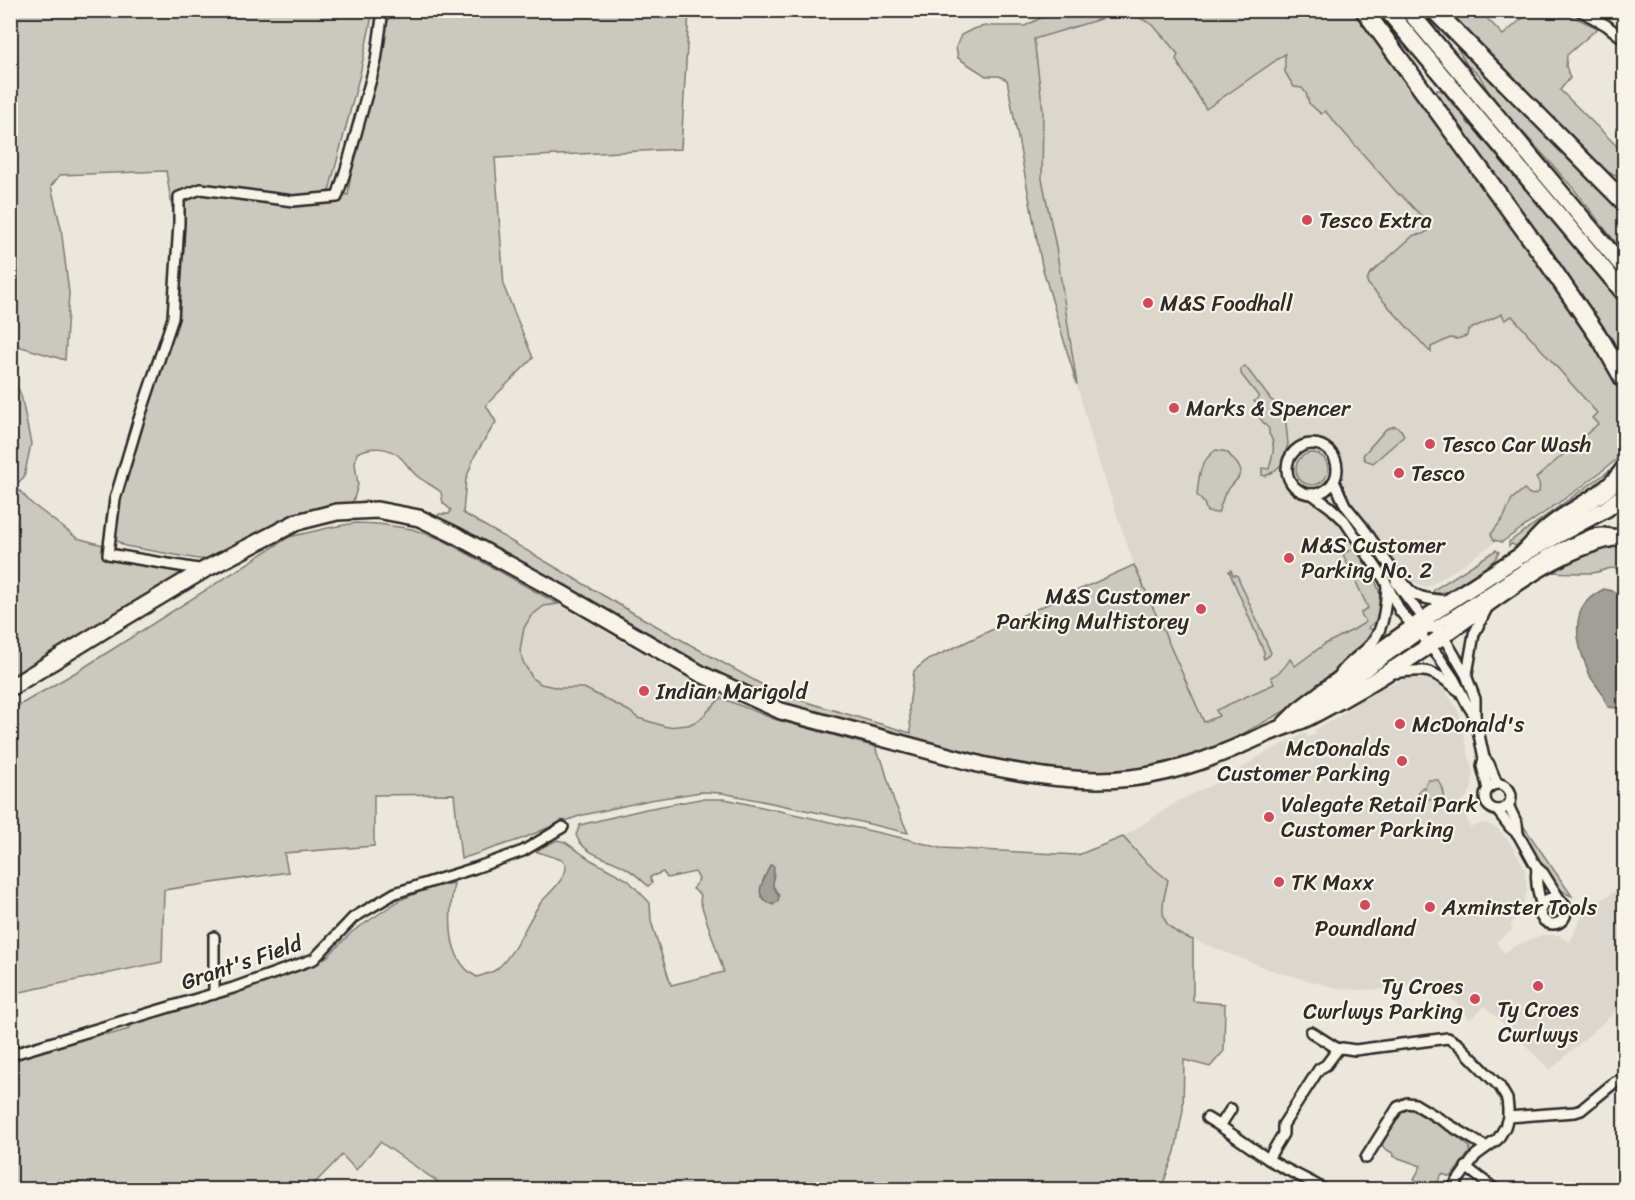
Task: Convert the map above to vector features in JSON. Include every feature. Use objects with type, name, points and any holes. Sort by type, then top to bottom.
[{"type":"highway","points":[[1364,10],[1542,254],[1603,343],[1624,380]]},
{"type":"highway","points":[[1434,10],[1624,202]]},
{"type":"highway","points":[[1523,554],[1546,529],[1608,488],[1624,469]]},
{"type":"main road","points":[[1387,10],[1624,293]]},
{"type":"main road","points":[[1408,10],[1624,268]]},
{"type":"main road","points":[[10,688],[204,570],[297,522],[337,512],[377,510],[419,518],[455,535],[701,674],[781,711],[982,765],[1082,780],[1132,778],[1196,763],[1303,720],[1387,674],[1427,632],[1450,601],[1523,554],[1606,509],[1624,495]]},
{"type":"main road","points":[[1282,727],[1299,710],[1333,684],[1427,632],[1492,601],[1532,574],[1562,558],[1598,542],[1624,536]]},
{"type":"street","points":[[204,570],[108,554],[115,499],[173,318],[179,197],[201,189],[293,201],[337,197],[348,166],[376,61],[383,10]]},
{"type":"street","points":[[1579,10],[1606,25],[1624,39]]},
{"type":"street","points":[[1317,444],[1325,447],[1336,461],[1338,470],[1334,481],[1332,486],[1317,494],[1301,492],[1289,482],[1287,474],[1289,458],[1300,446],[1317,444]]},
{"type":"street","points":[[1334,481],[1345,505],[1396,575],[1412,592],[1422,597],[1450,601]]},
{"type":"street","points":[[1312,494],[1341,516],[1384,579],[1395,604],[1427,632],[1466,675],[1474,699],[1475,716],[1484,758],[1489,764],[1493,787]]},
{"type":"street","points":[[1299,710],[1317,703],[1527,566],[1556,550],[1592,534],[1624,536]]},
{"type":"street","points":[[1396,575],[1396,582],[1475,716]]},
{"type":"street","points":[[1333,684],[1347,664],[1364,651],[1376,637],[1383,622],[1387,585]]},
{"type":"street","points":[[1466,675],[1474,634],[1492,601]]},
{"type":"street","points":[[1387,674],[1413,669],[1426,670],[1447,681],[1462,693]]},
{"type":"street","points":[[1501,785],[1508,790],[1510,800],[1503,809],[1490,808],[1487,804],[1485,796],[1493,787],[1501,785]]},
{"type":"street","points":[[1508,805],[1517,824],[1518,834]]},
{"type":"street","points":[[1497,810],[1518,834],[1537,868],[1543,873],[1565,906],[1566,915],[1557,923],[1549,923],[1544,919],[1541,911],[1537,868]]},
{"type":"street","name":"Grant's Field","points":[[10,1055],[214,994],[314,959],[353,918],[395,893],[523,851],[563,827]]},
{"type":"street","points":[[1542,907],[1548,900],[1556,898],[1560,900]]},
{"type":"street","points":[[214,937],[214,994]]},
{"type":"street","points":[[1311,1032],[1338,1049],[1366,1050],[1440,1038],[1453,1040],[1504,1093],[1507,1099],[1508,1117],[1498,1139],[1476,1155],[1451,1190]]},
{"type":"street","points":[[1268,1159],[1283,1134],[1283,1125],[1318,1070],[1326,1065],[1338,1049]]},
{"type":"street","points":[[1508,1117],[1575,1112],[1581,1110],[1615,1082],[1620,1080],[1624,1084]]},
{"type":"street","points":[[1366,1158],[1398,1107],[1407,1103],[1415,1104],[1486,1147]]},
{"type":"street","points":[[1220,1126],[1231,1108]]},
{"type":"street","points":[[1207,1118],[1287,1171],[1300,1175],[1325,1190]]},
{"type":"street","points":[[1466,1167],[1496,1190]]},
{"type":"shaded area","points":[[17,11],[373,11],[360,74],[329,191],[348,195],[352,164],[381,37],[383,11],[689,11],[681,149],[495,158],[504,287],[533,358],[486,405],[496,422],[475,455],[466,479],[463,513],[635,614],[779,694],[911,733],[909,706],[914,671],[926,661],[1134,565],[1204,722],[1219,716],[1216,710],[1274,684],[1271,677],[1282,670],[1290,659],[1295,666],[1325,644],[1366,622],[1361,612],[1368,608],[1343,554],[1352,549],[1355,549],[1365,564],[1379,590],[1381,608],[1377,618],[1368,628],[1376,631],[1372,639],[1345,662],[1326,683],[1290,708],[1233,739],[1182,759],[1140,768],[1093,772],[1020,764],[824,718],[784,705],[717,675],[478,538],[440,521],[439,514],[449,514],[451,510],[443,503],[441,492],[417,476],[396,454],[385,449],[374,448],[357,453],[355,463],[358,485],[352,505],[214,559],[198,559],[125,546],[114,539],[116,482],[136,411],[169,319],[184,249],[183,208],[172,207],[166,171],[60,175],[51,186],[61,228],[69,293],[65,360],[11,344],[10,44]]},
{"type":"shaded area","points":[[1054,11],[1127,11],[1034,39],[1043,111],[1042,179],[1056,247],[1077,385],[1042,266],[1007,80],[999,76],[986,76],[958,58],[956,47],[961,35],[973,29],[985,26],[1025,26]]},
{"type":"shaded area","points":[[1127,11],[1153,25],[1178,54],[1285,53],[1617,414],[1581,483],[1426,588],[1413,582],[1379,598],[1363,633],[1211,738],[1134,565],[1094,447],[1077,385],[1056,247],[1042,179],[1043,111],[1034,39]]},
{"type":"shaded area","points":[[1127,11],[1355,11],[1556,287],[1617,378],[1624,394],[1624,449],[1620,457],[1502,542],[1494,540],[1491,534],[1504,517],[1512,499],[1524,489],[1533,495],[1539,492],[1536,478],[1598,424],[1592,418],[1597,413],[1512,316],[1505,320],[1502,314],[1468,330],[1467,336],[1457,339],[1450,338],[1431,347],[1431,352],[1368,284],[1369,275],[1414,235],[1428,231],[1430,225],[1399,195],[1325,111],[1321,114],[1309,103],[1302,88],[1294,87],[1285,72],[1285,54],[1206,109],[1176,60],[1178,54],[1153,25]]},
{"type":"shaded area","points":[[1443,11],[1480,11],[1503,35],[1531,11],[1560,11],[1598,28],[1567,55],[1566,66],[1570,78],[1560,90],[1624,153],[1624,184],[1620,178],[1602,169]]},
{"type":"shaded area","points":[[1460,46],[1624,212],[1624,253],[1573,188],[1503,110],[1479,75],[1467,65],[1457,48]]},
{"type":"shaded area","points":[[1437,90],[1444,92],[1453,105],[1464,114],[1468,124],[1474,126],[1624,305],[1624,359],[1436,97]]},
{"type":"shaded area","points":[[1245,366],[1271,400],[1276,403],[1277,408],[1282,410],[1286,424],[1288,444],[1282,464],[1265,476],[1262,475],[1262,468],[1269,469],[1273,442],[1269,429],[1259,416],[1259,407],[1254,401],[1259,397],[1241,374],[1241,369]]},
{"type":"shaded area","points":[[10,371],[21,395],[31,444],[24,477],[13,488],[19,490],[31,503],[77,538],[136,554],[179,559],[184,573],[10,685]]},
{"type":"shaded area","points":[[1395,426],[1401,430],[1403,437],[1373,463],[1365,460],[1364,454],[1386,429]]},
{"type":"shaded area","points":[[1216,450],[1227,452],[1241,471],[1225,493],[1218,513],[1207,512],[1204,503],[1197,495],[1203,465]]},
{"type":"shaded area","points":[[1312,453],[1323,458],[1328,469],[1323,480],[1312,485],[1301,480],[1296,469],[1301,458]]},
{"type":"shaded area","points":[[1613,468],[1619,472],[1583,502],[1515,546],[1512,544],[1509,546],[1509,542]]},
{"type":"shaded area","points":[[356,523],[412,529],[443,540],[558,604],[544,606],[531,616],[524,628],[520,650],[523,662],[533,679],[541,684],[559,688],[584,688],[638,718],[667,727],[688,725],[699,720],[721,698],[774,719],[876,747],[894,801],[908,833],[722,793],[701,792],[650,800],[579,816],[524,838],[461,859],[454,794],[374,795],[374,846],[284,853],[288,872],[164,890],[162,962],[11,994],[11,710],[83,668],[289,537]]},
{"type":"shaded area","points":[[1624,544],[1624,572],[1611,568],[1592,573],[1553,572],[1600,546]]},
{"type":"shaded area","points":[[1496,550],[1499,552],[1495,559],[1471,580],[1451,591],[1432,593],[1435,589]]},
{"type":"shaded area","points":[[1231,570],[1233,575],[1237,575],[1271,653],[1264,659],[1264,652],[1229,571]]},
{"type":"shaded area","points":[[1604,589],[1624,594],[1624,711],[1608,707],[1587,672],[1579,639],[1578,623],[1582,608],[1586,602]]},
{"type":"shaded area","points":[[558,604],[721,698],[699,720],[688,725],[667,727],[637,718],[629,711],[584,688],[559,688],[541,684],[533,679],[523,662],[520,650],[524,628],[531,616],[544,606]]},
{"type":"shaded area","points":[[1412,677],[1426,678],[1443,687],[1459,712],[1473,774],[1471,790],[1461,802],[1470,827],[1486,823],[1498,829],[1509,841],[1525,869],[1527,891],[1522,908],[1510,925],[1513,929],[1496,942],[1504,953],[1541,935],[1558,935],[1570,942],[1583,913],[1624,884],[1624,1004],[1550,1070],[1485,1006],[1470,1019],[1437,983],[1384,989],[1357,990],[1332,987],[1271,970],[1181,935],[1171,929],[1165,920],[1162,905],[1168,880],[1146,862],[1123,837],[1180,800],[1229,777],[1261,755],[1306,733],[1308,737],[1316,734],[1314,730],[1338,717],[1368,695],[1390,684]]},
{"type":"shaded area","points":[[1429,780],[1440,782],[1444,794],[1443,804],[1418,795]]},
{"type":"shaded area","points":[[700,799],[725,799],[940,848],[1078,855],[1123,837],[1146,862],[1168,880],[1163,901],[1164,918],[1173,930],[1193,940],[1193,1001],[1225,1004],[1224,1051],[1210,1067],[1184,1060],[1183,1110],[1175,1152],[1161,1189],[448,1189],[380,1142],[356,1170],[342,1155],[309,1189],[11,1190],[11,1060],[87,1034],[112,1034],[129,1029],[135,1020],[314,963],[327,957],[352,932],[400,900],[429,888],[454,883],[451,921],[454,948],[459,960],[477,977],[491,972],[505,961],[539,905],[563,877],[566,867],[562,860],[535,851],[557,840],[565,842],[591,860],[628,880],[650,903],[651,921],[671,985],[724,972],[700,901],[701,895],[693,889],[699,879],[695,872],[667,878],[663,872],[650,877],[652,883],[648,886],[626,868],[591,852],[576,835],[580,825]]},
{"type":"shaded area","points":[[1521,819],[1524,827],[1572,896],[1556,885],[1542,866],[1521,827],[1518,820]]},
{"type":"shaded area","points":[[770,865],[774,866],[773,886],[779,896],[778,901],[773,905],[766,901],[760,893],[762,882]]},
{"type":"shaded area","points":[[1409,1107],[1462,1139],[1470,1147],[1469,1153],[1451,1177],[1442,1174],[1436,1185],[1443,1189],[1432,1189],[1414,1179],[1421,1166],[1393,1156],[1394,1154],[1382,1144],[1403,1109]]},
{"type":"place","name":"Tesco Extra","points":[[1307,220]]},
{"type":"place","name":"M&S Foodhall","points":[[1148,303]]},
{"type":"place","name":"Marks & Spencer","points":[[1174,408]]},
{"type":"place","name":"Tesco Car Wash","points":[[1430,444]]},
{"type":"place","name":"Tesco","points":[[1399,473]]},
{"type":"place","name":"M&S Customer Parking No. 2","points":[[1289,558]]},
{"type":"place","name":"M&S Customer Parking Multistorey","points":[[1201,609]]},
{"type":"place","name":"Indian Marigold","points":[[644,691]]},
{"type":"place","name":"McDonald's","points":[[1400,724]]},
{"type":"place","name":"McDonalds Customer Parking","points":[[1402,761]]},
{"type":"place","name":"Valegate Retail Park Customer Parking","points":[[1269,817]]},
{"type":"place","name":"TK Maxx","points":[[1279,882]]},
{"type":"place","name":"Poundland","points":[[1365,905]]},
{"type":"place","name":"Axminster Tools","points":[[1430,907]]},
{"type":"place","name":"Ty Croes Cwrlwys","points":[[1538,986]]},
{"type":"place","name":"Ty Croes Cwrlwys Parking","points":[[1475,999]]}]
